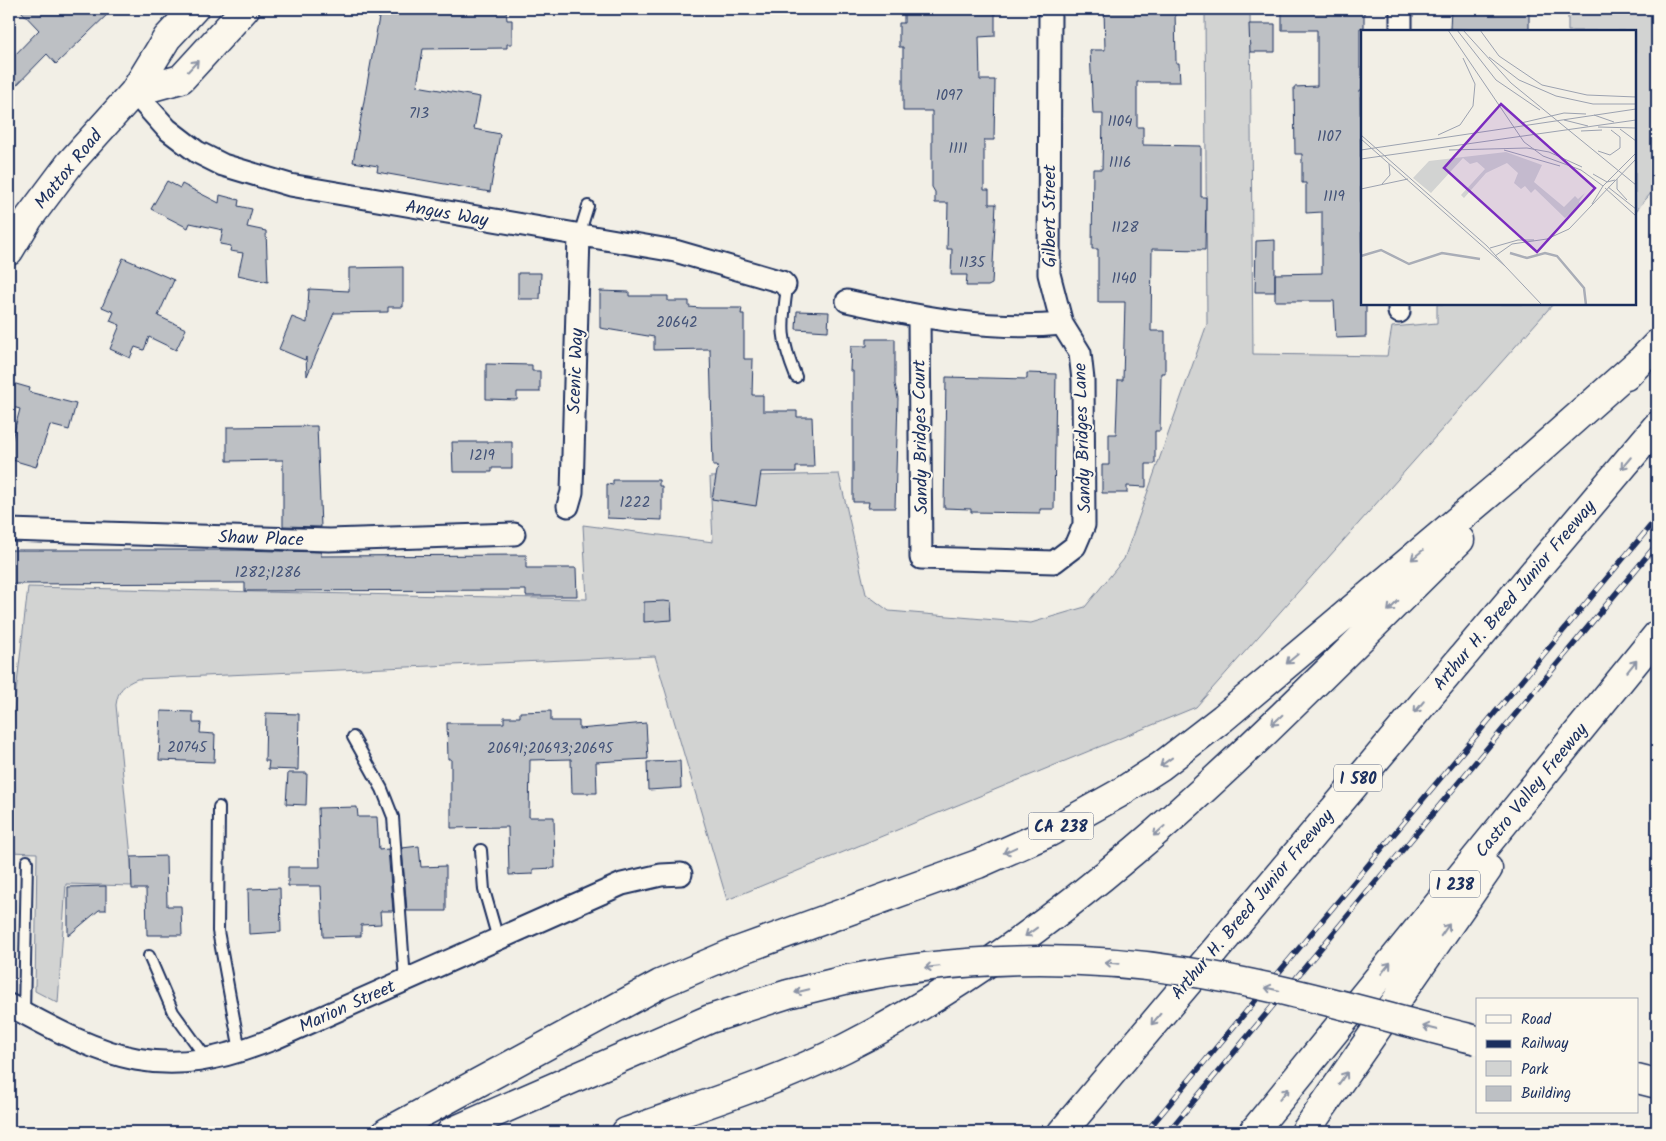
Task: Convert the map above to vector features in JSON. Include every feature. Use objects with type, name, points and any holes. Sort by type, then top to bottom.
[{"type":"main road","name":"Mattox Road","points":[[9,251],[29,218],[72,162],[134,92],[167,38],[194,9]]},
{"type":"main road","points":[[134,92],[181,79],[245,9]]},
{"type":"main road","points":[[626,1132],[768,1082],[852,1044],[934,997],[1024,938],[1087,891],[1148,841],[1217,778],[1648,353]]},
{"type":"main road","name":"CA 238","points":[[387,1132],[612,1009],[677,976],[735,952],[978,864],[1050,832],[1118,794],[1161,766],[1216,723],[1523,465],[1648,353]]},
{"type":"main road","name":"Arthur H. Breed Junior Freeway","points":[[1062,1132],[1657,426]]},
{"type":"main road","name":"Castro Valley Freeway","points":[[1253,1132],[1657,635]]},
{"type":"main road","points":[[1305,1132],[1614,688]]},
{"type":"main road","points":[[451,1132],[636,1051],[736,1010],[788,994],[850,979],[917,969],[998,962],[1051,961],[1130,965],[1184,971],[1235,981],[1476,1040]]},
{"type":"main road","points":[[494,1132],[591,1089],[636,1051]]},
{"type":"main road","points":[[1638,1080],[1657,1084]]},
{"type":"street","name":"Gilbert Street","points":[[1050,9],[1049,274],[1062,324]]},
{"type":"street","points":[[1401,9],[1401,30]]},
{"type":"street","name":"Angus Way","points":[[134,92],[167,129],[197,152],[224,165],[304,188],[675,251],[785,285]]},
{"type":"street","name":"Scenic Way","points":[[568,506],[572,492],[579,235]]},
{"type":"street","points":[[847,301],[919,317],[963,324],[1028,327],[1062,324]]},
{"type":"street","name":"Sandy Bridges Court","points":[[919,317],[922,558]]},
{"type":"street","name":"Sandy Bridges Lane","points":[[922,558],[1054,562],[1075,546],[1084,525],[1083,380],[1080,353],[1062,324]]},
{"type":"street","name":"Shaw Place","points":[[9,530],[329,540],[514,534]]},
{"type":"street","name":"Marion Street","points":[[17,1010],[80,1043],[120,1056],[156,1062],[207,1059],[240,1051],[622,884],[654,876],[681,874]]},
{"type":"lane","points":[[579,235],[588,206]]},
{"type":"lane","points":[[785,285],[782,323],[783,339],[787,357],[796,377]]},
{"type":"lane","points":[[353,737],[382,789],[393,816],[405,980]]},
{"type":"lane","points":[[219,807],[218,931],[240,1051]]},
{"type":"lane","points":[[481,850],[484,890],[498,939]]},
{"type":"lane","points":[[17,1010],[27,861]]},
{"type":"lane","points":[[149,956],[173,1012],[207,1059]]},
{"type":"green space","points":[[1205,9],[1250,9],[1253,354],[1387,356],[1392,327],[1437,323],[1437,305],[1552,305],[1196,707],[727,900],[655,656],[137,679],[128,683],[118,695],[116,705],[131,857],[132,886],[66,884],[58,1003],[35,991],[37,853],[9,852],[9,754],[28,587],[587,599],[583,525],[713,542],[710,477],[839,474],[866,594],[889,611],[1031,623],[1085,607],[1124,559],[1207,324]]},
{"type":"green space","points":[[1568,9],[1657,9],[1657,186],[1636,211],[1636,30],[1568,30]]},
{"type":"building","points":[[19,9],[113,9],[56,64],[47,54],[9,93],[9,61],[39,30]]},
{"type":"building","points":[[904,9],[995,9],[995,36],[979,37],[980,80],[995,80],[994,140],[984,140],[984,190],[989,190],[989,204],[996,204],[992,284],[988,286],[966,286],[967,275],[951,275],[952,249],[947,249],[948,203],[935,203],[935,192],[932,187],[932,111],[903,111],[903,47],[899,47],[899,23],[904,23]]},
{"type":"building","points":[[1104,9],[1175,9],[1176,63],[1179,63],[1180,82],[1137,82],[1137,127],[1143,127],[1143,145],[1201,146],[1201,197],[1206,197],[1205,250],[1152,249],[1151,331],[1165,331],[1165,373],[1161,373],[1160,431],[1155,431],[1155,464],[1146,464],[1146,487],[1127,486],[1127,493],[1102,493],[1102,465],[1109,465],[1109,434],[1116,434],[1118,380],[1123,380],[1125,302],[1098,302],[1098,249],[1092,249],[1093,169],[1102,169],[1103,114],[1093,114],[1090,50],[1105,50]]},
{"type":"building","points":[[1282,9],[1364,9],[1364,28],[1360,28],[1361,305],[1366,305],[1366,337],[1336,338],[1334,301],[1275,301],[1275,274],[1322,273],[1322,212],[1306,213],[1306,183],[1302,183],[1302,154],[1295,154],[1294,87],[1317,86],[1317,30],[1282,30]]},
{"type":"building","points":[[1451,9],[1529,9],[1529,30],[1450,29]]},
{"type":"building","points":[[506,10],[507,20],[512,20],[512,44],[507,44],[507,48],[423,49],[417,86],[480,97],[474,129],[500,134],[490,192],[377,172],[378,166],[353,162],[380,12]]},
{"type":"building","points":[[1249,24],[1275,24],[1275,52],[1250,52]]},
{"type":"building","points":[[167,181],[180,188],[182,184],[219,203],[220,195],[239,200],[238,206],[252,209],[247,227],[266,231],[268,282],[238,275],[243,253],[230,251],[231,246],[220,244],[223,230],[190,223],[188,228],[151,209]]},
{"type":"building","points":[[1275,240],[1275,292],[1255,292],[1256,241]]},
{"type":"building","points":[[123,258],[174,280],[158,316],[186,329],[176,350],[149,337],[144,350],[135,347],[130,358],[110,349],[120,325],[110,321],[114,312],[102,307]]},
{"type":"building","points":[[403,267],[403,307],[388,307],[388,312],[334,313],[307,376],[306,357],[305,360],[279,349],[292,317],[307,323],[309,289],[349,291],[349,268]]},
{"type":"building","points":[[518,273],[541,273],[540,299],[518,299]]},
{"type":"building","points":[[600,291],[629,292],[629,296],[668,296],[668,301],[689,301],[689,307],[742,308],[741,314],[744,314],[744,359],[753,359],[752,395],[763,395],[763,411],[797,411],[797,417],[812,417],[814,467],[796,467],[796,472],[761,472],[756,506],[712,499],[718,466],[713,466],[710,349],[654,350],[654,337],[600,328]]},
{"type":"building","points":[[797,311],[829,312],[828,331],[796,329]]},
{"type":"building","points":[[867,339],[895,339],[895,384],[898,398],[895,508],[868,508],[869,502],[853,502],[853,371],[850,371],[851,346],[867,346]]},
{"type":"building","points":[[486,364],[532,365],[532,371],[540,371],[540,392],[517,392],[517,400],[486,399]]},
{"type":"building","points":[[1027,373],[1056,374],[1054,509],[1040,509],[1040,513],[971,512],[971,509],[944,508],[946,377],[1027,379]]},
{"type":"building","points":[[9,382],[30,388],[29,392],[76,404],[69,430],[50,425],[36,467],[9,459],[9,450],[20,409],[9,406]]},
{"type":"building","points":[[317,426],[321,527],[283,526],[283,460],[227,461],[227,427]]},
{"type":"building","points":[[452,442],[512,442],[512,468],[492,468],[492,472],[453,472]]},
{"type":"building","points":[[613,480],[659,480],[659,486],[662,486],[662,520],[607,518],[607,484],[613,485]]},
{"type":"building","points":[[11,550],[236,550],[321,552],[321,556],[526,555],[526,568],[576,568],[577,596],[526,596],[526,590],[245,591],[245,583],[11,584]]},
{"type":"building","points":[[644,602],[671,602],[672,620],[644,622]]},
{"type":"building","points":[[161,711],[193,712],[193,723],[201,723],[200,733],[215,734],[214,762],[159,760]]},
{"type":"building","points":[[551,711],[551,721],[579,721],[579,729],[646,723],[648,759],[596,762],[597,793],[572,793],[571,759],[530,760],[529,817],[554,817],[555,868],[533,869],[533,874],[509,875],[508,827],[451,828],[451,759],[448,759],[447,723],[504,723],[504,717],[520,717],[520,712]]},
{"type":"building","points":[[266,713],[299,714],[298,770],[268,769],[269,761],[265,761]]},
{"type":"building","points":[[680,761],[681,788],[648,790],[647,762]]},
{"type":"building","points":[[288,773],[307,773],[306,805],[286,804]]},
{"type":"building","points":[[357,807],[358,817],[377,817],[379,850],[388,849],[393,911],[380,911],[381,924],[361,925],[361,936],[323,937],[321,886],[288,886],[288,867],[320,867],[318,808]]},
{"type":"building","points":[[419,846],[421,867],[446,866],[446,911],[407,911],[402,848]]},
{"type":"building","points":[[166,856],[167,906],[181,906],[182,935],[147,935],[146,889],[132,889],[131,857]]},
{"type":"building","points":[[106,886],[106,910],[99,910],[68,936],[68,887]]},
{"type":"building","points":[[280,888],[281,932],[249,934],[248,889]]},
{"type":"railway","points":[[1146,1132],[1657,518]]},
{"type":"railway","points":[[1168,1132],[1657,544]]}]
